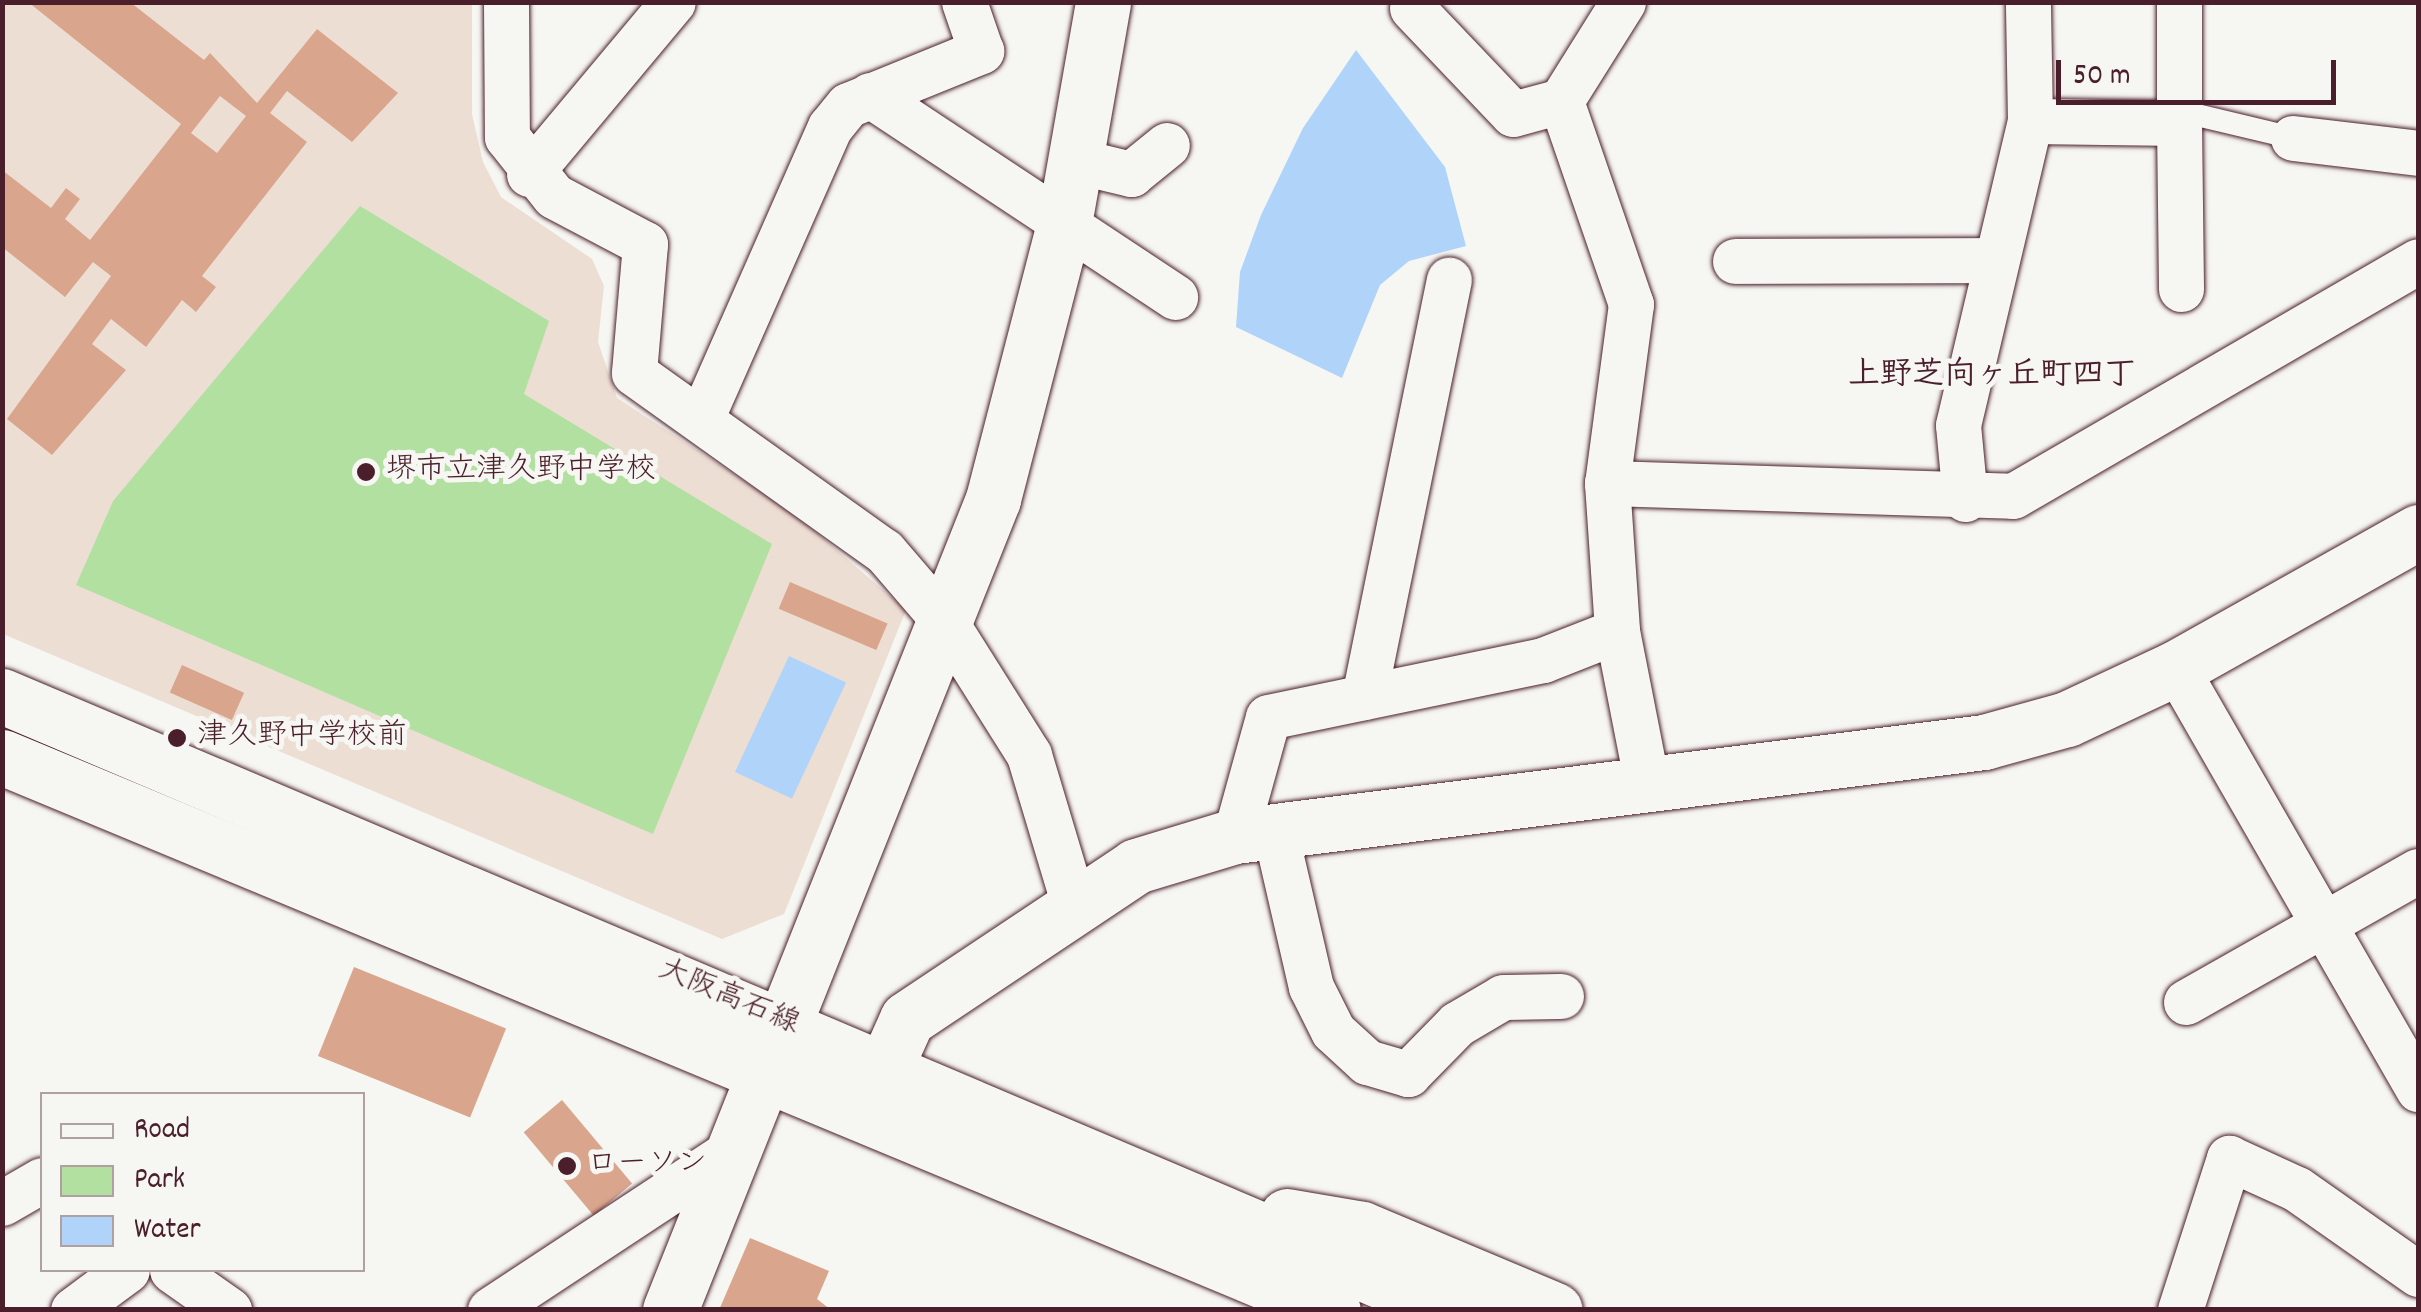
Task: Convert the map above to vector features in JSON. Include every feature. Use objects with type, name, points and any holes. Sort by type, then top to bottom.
[{"type":"main road","points":[[670,1310],[993,498],[1064,224],[1103,2]]},
{"type":"main road","points":[[886,1066],[907,1018],[1073,902],[1136,866],[1255,833],[1984,742],[2067,719],[2176,668],[2418,532]]},
{"type":"main road","name":"大阪高石線","points":[[2,696],[886,1066],[1188,1224],[1333,1310]]},
{"type":"main road","name":"大阪高石線","points":[[2,757],[762,1076],[1450,1310]]},
{"type":"main road","points":[[1188,1224],[1252,1310]]},
{"type":"main road","points":[[1188,1224],[1362,1229],[1555,1310]]},
{"type":"street","points":[[506,2],[507,137],[529,174],[645,244],[634,372],[884,550],[946,623],[1028,755],[1073,902]]},
{"type":"street","points":[[529,174],[672,2]]},
{"type":"street","points":[[702,419],[830,127],[870,95],[980,51],[964,2]]},
{"type":"street","points":[[1412,8],[1513,114],[1562,102],[1623,2]]},
{"type":"street","points":[[1966,499],[1958,425],[2030,121],[2028,2]]},
{"type":"street","points":[[2182,289],[2179,117],[2188,3]]},
{"type":"street","points":[[870,95],[1175,297]]},
{"type":"street","points":[[1562,102],[1631,304],[1607,483],[1617,631],[1646,784]]},
{"type":"street","points":[[2030,121],[2179,117]]},
{"type":"street","points":[[2293,138],[2418,153]]},
{"type":"street","points":[[1077,162],[1130,174],[1167,145]]},
{"type":"street","points":[[1735,262],[1994,260]]},
{"type":"street","points":[[1607,483],[1966,499],[2013,496],[2418,261]]},
{"type":"street","points":[[1364,697],[1449,280]]},
{"type":"street","points":[[1560,996],[1502,997],[1457,1024],[1408,1074],[1367,1062],[1333,1030],[1311,987],[1255,833],[1268,717],[1543,660],[1617,631]]},
{"type":"street","points":[[2176,668],[2418,1089]]},
{"type":"street","points":[[2186,1002],[2418,871]]},
{"type":"street","points":[[490,1310],[732,1151]]},
{"type":"street","points":[[2180,1310],[2229,1158],[2297,1190],[2418,1274]]},
{"type":"street","points":[[2,1204],[40,1181]]},
{"type":"street","points":[[73,1310],[124,1272]]},
{"type":"street","points":[[175,1272],[229,1310]]},
{"type":"lane","points":[[2179,117],[2293,138]]},
{"type":"shaded area","name":"堺市立津久野中学校","points":[[2,3],[472,3],[472,114],[483,162],[501,197],[592,259],[604,286],[598,342],[617,398],[794,513],[906,610],[784,914],[722,939],[3,634]]},
{"type":"green space","points":[[360,206],[549,321],[524,394],[772,544],[653,834],[76,585],[113,501]]},
{"type":"water","points":[[1356,50],[1445,167],[1466,246],[1409,261],[1380,285],[1342,378],[1236,327],[1240,272],[1261,215],[1303,128]]},
{"type":"water","points":[[789,656],[846,683],[792,799],[735,772]]},
{"type":"building","points":[[28,2],[130,2],[204,60],[210,53],[257,103],[317,29],[398,93],[352,142],[287,91],[270,113],[307,142],[202,276],[216,287],[196,312],[182,300],[146,347],[111,319],[92,344],[126,370],[52,455],[7,419],[111,276],[93,262],[65,297],[2,247],[2,170],[51,208],[66,188],[80,199],[65,219],[90,240],[181,124]],"holes":[[[220,96],[246,116],[217,153],[191,133]]]},
{"type":"building","points":[[790,582],[888,623],[876,650],[779,609]]},
{"type":"building","points":[[182,665],[244,693],[232,720],[170,692]]},
{"type":"building","points":[[354,967],[506,1028],[470,1117],[318,1056]]},
{"type":"building","points":[[562,1100],[632,1183],[594,1216],[524,1132]]},
{"type":"building","points":[[750,1238],[829,1271],[817,1299],[831,1310],[719,1310]]},
{"type":"place","name":"堺市立津久野中学校","points":[[366,472]]},
{"type":"place","name":"津久野中学校前","points":[[177,738]]},
{"type":"place","name":"ローソン","points":[[567,1166]]},
{"type":"district","name":"上野芝向ヶ丘町四丁","points":[[1992,377]]}]
